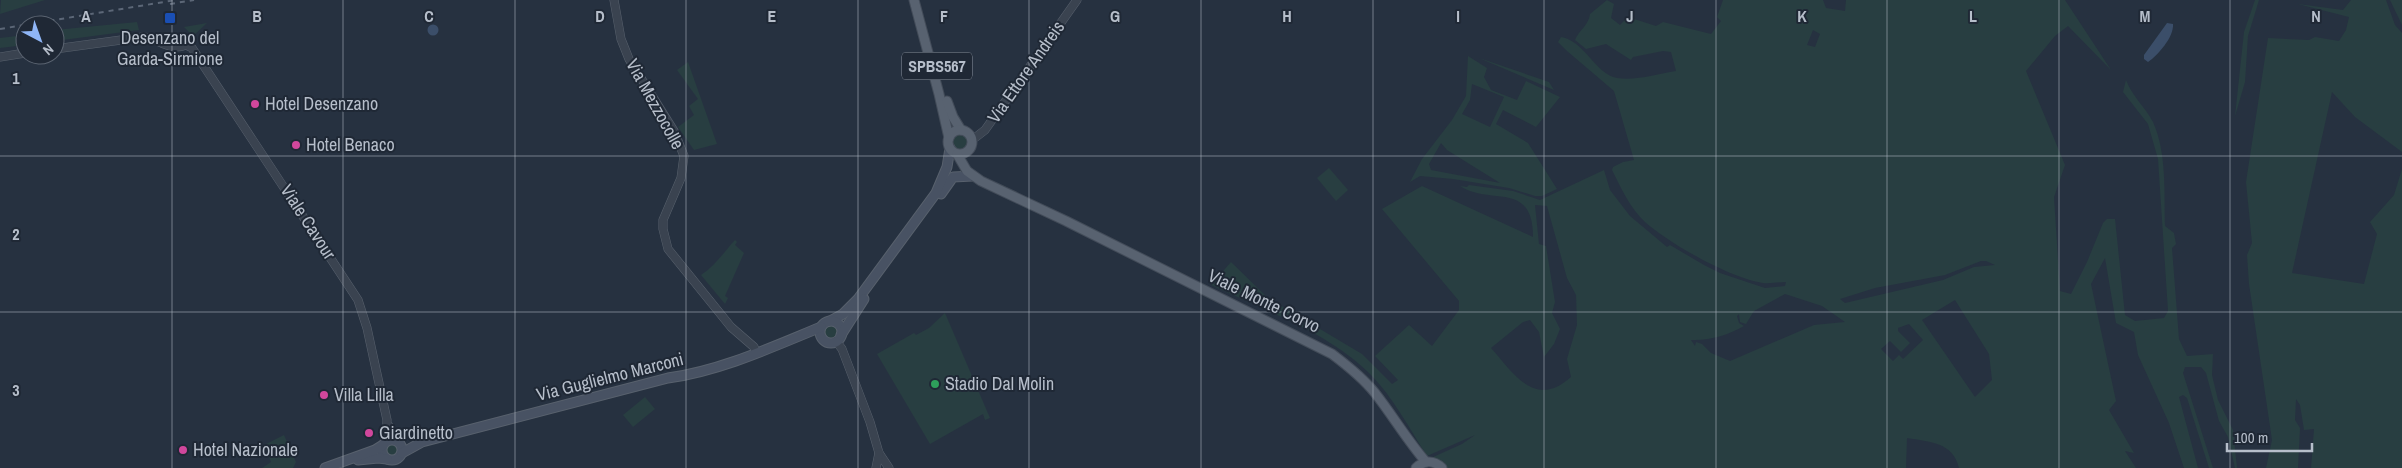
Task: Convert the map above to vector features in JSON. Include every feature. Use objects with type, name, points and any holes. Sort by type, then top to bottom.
[{"type":"main road","name":"SPBS567","points":[[914,0],[943,111],[948,138]]},
{"type":"main road","name":"SPBS567","points":[[919,0],[949,108],[961,130]]},
{"type":"main road","points":[[948,138],[952,133],[961,130],[966,131],[972,137],[972,145],[966,158],[969,166],[990,184]]},
{"type":"main road","name":"Via Guglielmo Marconi","points":[[387,459],[398,459],[402,453],[422,442],[668,378],[687,375],[756,353],[821,327],[843,314],[858,299],[936,193],[953,151],[948,138]]},
{"type":"main road","points":[[953,151],[968,152]]},
{"type":"main road","points":[[953,151],[967,171],[990,184]]},
{"type":"main road","points":[[943,191],[953,151]]},
{"type":"main road","points":[[803,335],[815,335],[830,343],[839,338],[847,323],[953,177],[973,176]]},
{"type":"main road","name":"Viale Monte Corvo","points":[[990,184],[1332,354],[1355,372],[1375,393],[1410,444],[1421,465]]},
{"type":"main road","points":[[830,321],[839,325],[839,338]]},
{"type":"main road","points":[[821,327],[820,334],[823,340]]},
{"type":"main road","name":"Via Guglielmo Marconi","points":[[316,468],[345,461],[391,442],[422,442]]},
{"type":"main road","points":[[387,459],[382,453],[391,442],[402,453]]},
{"type":"main road","points":[[345,461],[387,459]]},
{"type":"main road","points":[[1421,465],[1436,463],[1442,468]]},
{"type":"street","name":"Via Mezzocolle","points":[[614,0],[618,26],[629,60],[682,146],[684,156],[681,178],[663,220],[663,229],[668,249],[731,327],[754,347],[756,353]]},
{"type":"street","name":"Via Ettore Andreis","points":[[972,137],[976,137],[985,130],[1077,0]]},
{"type":"street","name":"Viale Cavour","points":[[65,49],[144,37],[170,47],[186,45],[192,48],[358,300],[367,328],[391,442]]},
{"type":"street","points":[[0,57],[15,55]]},
{"type":"street","points":[[839,338],[870,422],[878,453],[876,468]]},
{"type":"street","points":[[878,453],[888,466]]},
{"type":"street","points":[[876,468],[881,464],[888,466]]},
{"type":"green space","points":[[1,0],[45,0],[0,14]]},
{"type":"green space","points":[[1607,0],[1614,4],[1611,18],[1620,25],[1628,17],[1656,26],[1663,22],[1711,34],[1721,21],[1717,17],[1723,0],[1823,0],[1826,8],[1845,11],[1846,0],[2065,0],[2111,70],[2068,26],[2055,36],[2026,71],[2065,165],[2054,197],[2060,291],[2071,294],[2103,223],[2107,219],[2115,219],[2125,315],[2135,321],[2164,318],[2168,311],[2158,159],[2148,124],[2123,92],[2126,80],[2153,122],[2161,147],[2164,173],[2165,226],[2174,233],[2176,244],[2172,248],[2179,339],[2187,356],[2213,354],[2212,375],[2218,400],[2233,430],[2237,468],[2235,468],[2228,437],[2219,421],[2206,373],[2201,367],[2185,367],[2183,373],[2213,468],[2209,468],[2187,398],[2183,395],[2179,397],[2198,468],[2184,468],[2169,423],[2138,355],[2134,332],[2116,323],[2105,258],[2091,284],[2116,401],[2109,410],[2134,453],[2125,451],[2136,468],[1959,468],[1956,459],[1946,448],[1932,442],[1907,438],[1906,468],[1447,468],[1439,460],[1431,458],[1462,444],[1475,435],[1427,456],[1386,393],[1370,374],[1353,359],[1335,346],[1295,323],[1211,285],[1231,262],[1268,298],[1362,354],[1392,384],[1398,380],[1375,356],[1409,325],[1432,346],[1459,310],[1459,301],[1382,209],[1422,186],[1533,237],[1531,219],[1526,208],[1518,201],[1472,192],[1460,186],[1467,187],[1469,185],[1513,191],[1540,200],[1604,170],[1610,190],[1630,216],[1667,247],[1670,245],[1720,273],[1765,288],[1785,286],[1786,282],[1763,283],[1749,280],[1701,259],[1656,231],[1645,222],[1626,198],[1612,170],[1613,167],[1623,162],[1634,160],[1614,91],[1558,42],[1561,37],[1569,40],[1577,45],[1602,70],[1617,78],[1639,78],[1676,71],[1671,52],[1663,51],[1633,57],[1631,60],[1606,44],[1586,49],[1575,40],[1588,21],[1590,14]],"holes":[[[1813,30],[1820,34],[1815,47],[1807,45]],[[1535,205],[1547,206],[1567,278],[1576,295],[1577,325],[1567,359],[1571,377],[1556,387],[1544,390],[1526,384],[1518,378],[1491,348],[1523,322],[1530,320],[1539,332],[1544,357],[1554,344],[1560,329],[1552,313],[1555,302],[1546,246],[1539,244]],[[1981,261],[1995,265],[1974,267],[1943,280],[1845,303],[1840,299],[1875,288],[1945,275]],[[1785,294],[1822,306],[1845,322],[1814,325],[1730,361],[1711,353],[1702,344],[1696,342],[1695,346],[1691,340],[1725,335],[1744,326],[1739,323],[1737,316],[1739,314],[1740,322],[1746,324],[1754,311]],[[1955,300],[1989,354],[1992,380],[1975,397],[1922,320]],[[1909,324],[1923,340],[1903,359],[1899,355],[1893,361],[1881,349],[1890,341],[1901,352],[1910,343],[1898,331],[1898,328]]]},
{"type":"green space","points":[[2255,0],[2259,0],[2248,36],[2245,82],[2235,116],[2244,32]]},
{"type":"green space","points":[[2351,0],[2386,0],[2395,25],[2402,33],[2402,152],[2355,117],[2332,92],[2292,273],[2364,284],[2377,234],[2370,222],[2394,195],[2402,169],[2402,468],[2311,468],[2314,429],[2304,430],[2300,405],[2296,399],[2295,420],[2300,428],[2298,468],[2266,468],[2272,440],[2249,284],[2247,255],[2252,243],[2246,182],[2268,38],[2309,40],[2315,37],[2339,41],[2346,30],[2349,17],[2298,4],[2343,10]]},
{"type":"green space","points":[[2390,0],[2402,0],[2402,25]]},
{"type":"green space","points":[[137,22],[139,30],[65,40],[65,29]]},
{"type":"green space","points":[[207,23],[190,39],[189,32],[184,27]]},
{"type":"green space","points":[[15,36],[15,46],[0,48],[0,38]]},
{"type":"green space","points":[[1468,56],[1487,68],[1484,77],[1491,90],[1517,100],[1526,81],[1560,97],[1536,127],[1503,110],[1496,124],[1528,143],[1557,189],[1542,196],[1535,196],[1509,188],[1453,179],[1420,176],[1410,182],[1422,159],[1452,120],[1466,96]],"holes":[[[1472,84],[1504,97],[1490,127],[1462,114],[1470,100]],[[1441,143],[1447,150],[1500,183],[1431,170],[1429,164]]]},
{"type":"green space","points":[[1479,58],[1549,82],[1554,90]]},
{"type":"green space","points":[[688,62],[717,144],[694,150],[678,127],[694,115],[689,106],[698,99],[677,70]]},
{"type":"green space","points":[[960,134],[968,142],[960,150],[952,142]]},
{"type":"green space","points":[[1329,168],[1348,190],[1336,201],[1317,178]]},
{"type":"green space","points":[[735,240],[737,242],[735,245],[744,253],[725,296],[728,298],[725,304],[701,275],[715,263]]},
{"type":"green space","name":"Stadio Dal Molin","points":[[945,313],[990,418],[985,420],[983,414],[930,444],[877,354],[914,333],[916,335],[929,328]]},
{"type":"green space","points":[[826,325],[836,326],[838,333],[836,337],[830,340],[822,332]]},
{"type":"green space","points":[[645,397],[655,409],[633,427],[623,415]]},
{"type":"green space","points":[[284,435],[296,462],[293,468],[262,468],[271,462],[264,445]]},
{"type":"green space","points":[[392,444],[398,450],[392,456],[386,450]]},
{"type":"water","points":[[2167,23],[2173,24],[2171,34],[2161,50],[2148,62],[2144,59],[2144,55]]},
{"type":"water","points":[[433,24],[439,30],[433,36],[427,30]]},
{"type":"railway","points":[[0,29],[176,0]]},
{"type":"railway","points":[[170,4],[194,0]]},
{"type":"place","name":"Desenzano del Garda-Sirmione","points":[[170,18]]},
{"type":"place","name":"Hotel Desenzano","points":[[255,104]]},
{"type":"place","name":"Hotel Benaco","points":[[296,145]]},
{"type":"place","name":"Stadio Dal Molin","points":[[935,384]]},
{"type":"place","name":"Villa Lilla","points":[[324,395]]},
{"type":"place","name":"Giardinetto","points":[[369,433]]},
{"type":"place","name":"Hotel Nazionale","points":[[183,450]]}]
